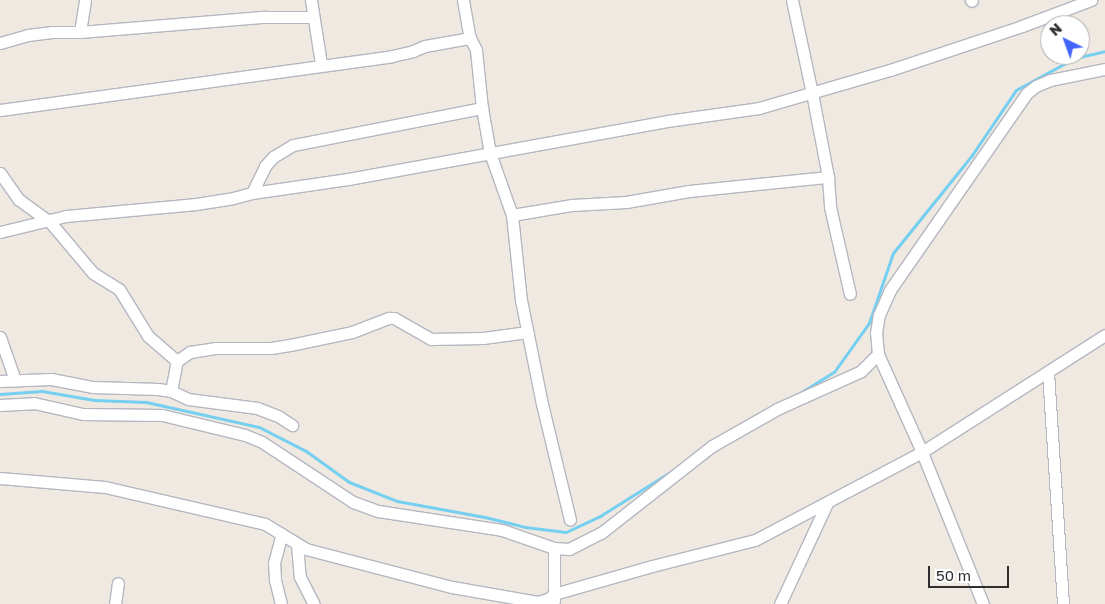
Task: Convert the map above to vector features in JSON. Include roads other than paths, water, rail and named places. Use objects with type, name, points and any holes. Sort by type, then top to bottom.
[{"type":"street","points":[[80,32],[84,0]]},
{"type":"street","points":[[311,0],[321,64]]},
{"type":"street","points":[[463,0],[470,38],[476,50],[482,108],[490,153],[512,215],[521,300],[542,404],[570,520]]},
{"type":"street","points":[[792,0],[828,178],[830,207],[850,294]]},
{"type":"street","points":[[0,232],[50,222],[66,216],[196,204],[252,193],[348,179],[667,121],[759,108],[974,42],[1091,0]]},
{"type":"street","points":[[0,43],[28,35],[52,32],[80,32],[264,17],[313,17]]},
{"type":"street","points":[[0,110],[189,86],[321,64],[392,56],[425,46],[470,38]]},
{"type":"street","points":[[983,604],[922,452],[878,354],[876,333],[879,316],[890,290],[1027,93],[1036,86],[1050,80],[1105,69]]},
{"type":"street","points":[[252,193],[265,166],[273,157],[294,145],[482,108]]},
{"type":"street","points":[[0,173],[24,205],[50,222],[93,273],[119,289],[148,336],[177,361]]},
{"type":"street","points":[[512,215],[572,205],[626,202],[689,192],[828,178]]},
{"type":"street","points":[[171,391],[177,361],[190,352],[203,349],[271,348],[352,332],[389,318],[394,318],[431,339],[483,338],[528,332]]},
{"type":"street","points":[[0,478],[105,487],[266,524],[297,544],[452,587],[512,601],[538,602],[554,599],[652,566],[746,543],[827,503],[922,452],[1105,334]]},
{"type":"street","points":[[0,337],[15,380]]},
{"type":"street","points":[[0,405],[34,402],[83,414],[162,415],[245,435],[262,442],[353,502],[378,511],[502,530],[554,548],[569,549],[601,533],[712,446],[777,410],[861,371],[878,354]]},
{"type":"street","points":[[1048,372],[1063,604]]},
{"type":"street","points":[[0,381],[51,378],[93,387],[158,389],[171,391],[188,399],[257,408],[292,424]]},
{"type":"street","points":[[780,604],[827,503]]},
{"type":"street","points":[[281,604],[275,580],[274,563],[282,534]]},
{"type":"street","points":[[297,544],[300,577],[314,604]]},
{"type":"street","points":[[554,548],[554,599]]},
{"type":"street","points":[[115,604],[118,583]]},
{"type":"waterway","points":[[800,393],[834,372],[869,323],[893,253],[972,155],[1016,90],[1075,58],[1105,51]]},
{"type":"waterway","points":[[0,394],[42,391],[94,400],[146,402],[259,427],[306,451],[349,482],[397,501],[485,517],[525,527],[566,532],[600,516],[675,469]]}]
